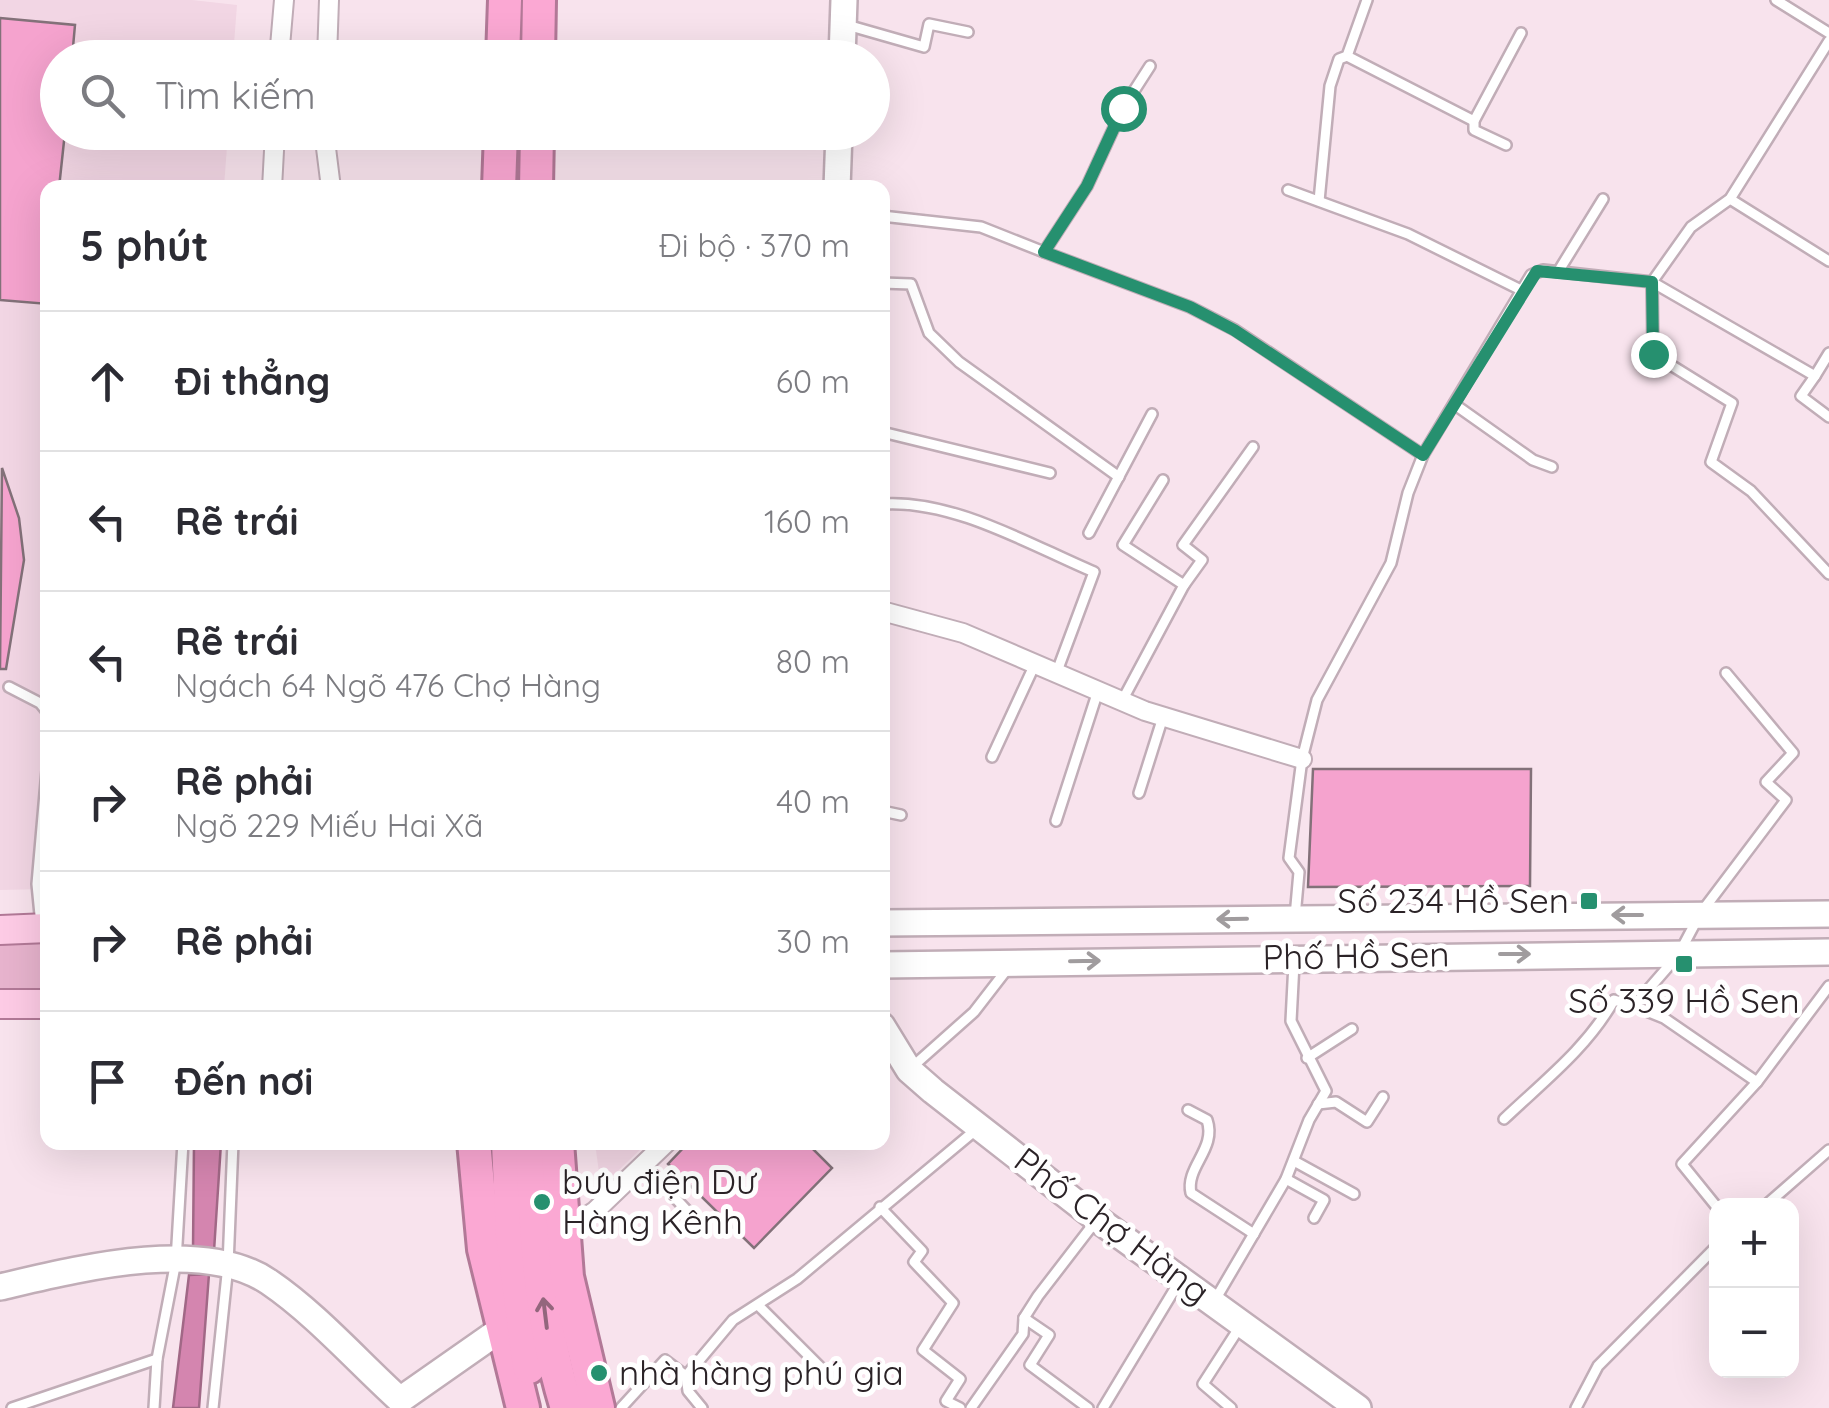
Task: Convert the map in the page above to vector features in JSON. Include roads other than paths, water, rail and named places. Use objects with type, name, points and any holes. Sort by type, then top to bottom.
[{"type":"highway","points":[[504,40],[505,0]]},
{"type":"highway","points":[[538,40],[539,0]]},
{"type":"highway","points":[[499,180],[500,150]]},
{"type":"highway","points":[[536,180],[537,150]]},
{"type":"highway","points":[[477,1150],[484,1249],[500,1330],[523,1408]]},
{"type":"highway","points":[[509,1150],[520,1306],[531,1381],[540,1408]]},
{"type":"highway","points":[[548,1150],[536,1236],[549,1340],[567,1408]]},
{"type":"highway","points":[[550,1150],[572,1305],[598,1408]]},
{"type":"main road","points":[[842,40],[843,12]]},
{"type":"main road","points":[[837,180],[838,150]]},
{"type":"main road","name":"Phố Hồ Sen","points":[[890,923],[1829,914]]},
{"type":"main road","points":[[1740,916],[1742,953]]},
{"type":"main road","points":[[0,930],[40,928]]},
{"type":"main road","name":"Phố Hồ Sen","points":[[890,964],[1829,952]]},
{"type":"main road","points":[[0,1004],[40,1004]]},
{"type":"main road","name":"Phố Chợ Hàng","points":[[890,1039],[909,1070],[1096,1219],[1243,1323],[1345,1404]]},
{"type":"main road","points":[[0,1287],[98,1264],[176,1261],[228,1265],[268,1280],[401,1404],[500,1330]]},
{"type":"street","points":[[281,40],[284,0]]},
{"type":"street","points":[[328,40],[329,0]]},
{"type":"street","points":[[272,180],[273,150]]},
{"type":"street","points":[[326,150],[330,180]]},
{"type":"street","points":[[890,613],[963,632],[1163,717],[1302,759]]},
{"type":"street","points":[[560,1234],[595,1211],[659,1150]]},
{"type":"lane","points":[[1347,56],[1367,0]]},
{"type":"lane","points":[[1776,0],[1829,33]]},
{"type":"lane","points":[[843,12],[924,46],[929,24],[968,32]]},
{"type":"lane","points":[[1506,145],[1474,130],[1474,121],[1521,33]]},
{"type":"lane","points":[[1829,41],[1730,199],[1692,226],[1652,282],[1653,354],[1732,403],[1711,462],[1752,490],[1829,574]]},
{"type":"lane","points":[[1319,201],[1330,86],[1339,59],[1347,56],[1474,121]]},
{"type":"lane","points":[[1044,252],[1087,186],[1123,108],[1150,66]]},
{"type":"lane","points":[[1288,190],[1408,234],[1523,291]]},
{"type":"lane","points":[[1558,272],[1604,198]]},
{"type":"lane","points":[[1730,199],[1829,260]]},
{"type":"lane","points":[[890,217],[981,227],[1190,307],[1234,330],[1423,455]]},
{"type":"lane","points":[[1294,918],[1300,872],[1289,858],[1302,759],[1317,700],[1391,564],[1408,493],[1423,455],[1537,271],[1652,282],[1815,376]]},
{"type":"lane","points":[[890,283],[911,284],[928,333],[959,362],[1119,477]]},
{"type":"lane","points":[[1829,352],[1800,396],[1829,417]]},
{"type":"lane","points":[[1454,404],[1533,460],[1552,467]]},
{"type":"lane","points":[[1089,533],[1152,414]]},
{"type":"lane","points":[[890,434],[1050,473]]},
{"type":"lane","points":[[1122,701],[1202,560],[1183,545],[1253,447]]},
{"type":"lane","points":[[1163,480],[1122,546],[1184,586]]},
{"type":"lane","points":[[890,504],[970,520],[1094,572],[1056,674]]},
{"type":"lane","points":[[992,756],[1035,664]]},
{"type":"lane","points":[[1634,1006],[1680,954],[1700,914],[1786,800],[1766,782],[1793,753],[1726,672]]},
{"type":"lane","points":[[8,687],[40,703]]},
{"type":"lane","points":[[1056,821],[1098,691]]},
{"type":"lane","points":[[1139,793],[1163,717]]},
{"type":"lane","points":[[890,813],[900,815]]},
{"type":"lane","points":[[40,850],[40,903]]},
{"type":"lane","points":[[1214,1303],[1286,1179],[1326,1092],[1292,1020],[1294,957]]},
{"type":"lane","points":[[909,1070],[974,1012],[1012,962]]},
{"type":"lane","points":[[1710,1198],[1682,1164],[1757,1082],[1829,986]]},
{"type":"lane","points":[[1504,1119],[1587,1040],[1614,1000],[1664,1018],[1757,1082]]},
{"type":"lane","points":[[1307,1058],[1352,1028]]},
{"type":"lane","points":[[1318,1104],[1336,1102],[1367,1122],[1383,1097]]},
{"type":"lane","points":[[1188,1110],[1207,1120],[1210,1134],[1191,1178],[1191,1193],[1254,1234]]},
{"type":"lane","points":[[686,1376],[733,1320],[797,1280],[980,1126]]},
{"type":"lane","points":[[154,1408],[157,1360],[176,1261],[183,1150]]},
{"type":"lane","points":[[213,1408],[228,1265],[233,1150]]},
{"type":"lane","points":[[1774,1198],[1829,1150]]},
{"type":"lane","points":[[1294,1161],[1354,1194]]},
{"type":"lane","points":[[644,1165],[694,1218]]},
{"type":"lane","points":[[1286,1179],[1324,1200],[1314,1218]]},
{"type":"lane","points":[[880,1207],[922,1251],[914,1262],[953,1303],[923,1350],[960,1379],[946,1401],[960,1408]]},
{"type":"lane","points":[[971,1408],[1023,1334],[1024,1318],[1096,1219]]},
{"type":"lane","points":[[1576,1408],[1598,1366],[1709,1254]]},
{"type":"lane","points":[[1103,1408],[1182,1278]]},
{"type":"lane","points":[[758,1305],[824,1372]]},
{"type":"lane","points":[[1024,1318],[1049,1335],[1030,1365],[1088,1408]]},
{"type":"lane","points":[[1232,1408],[1203,1384],[1243,1323]]},
{"type":"lane","points":[[12,1408],[157,1360]]},
{"type":"lane","points":[[621,1408],[665,1360],[686,1376],[688,1391],[702,1408]]},
{"type":"place","name":"Số 234 Hồ Sen","points":[[1589,901]]},
{"type":"place","name":"Số 339 Hồ Sen","points":[[1684,964]]},
{"type":"place","name":"bưu điện Dư Hàng Kênh","points":[[542,1202]]},
{"type":"place","name":"nhà hàng phú gia","points":[[599,1373]]}]
